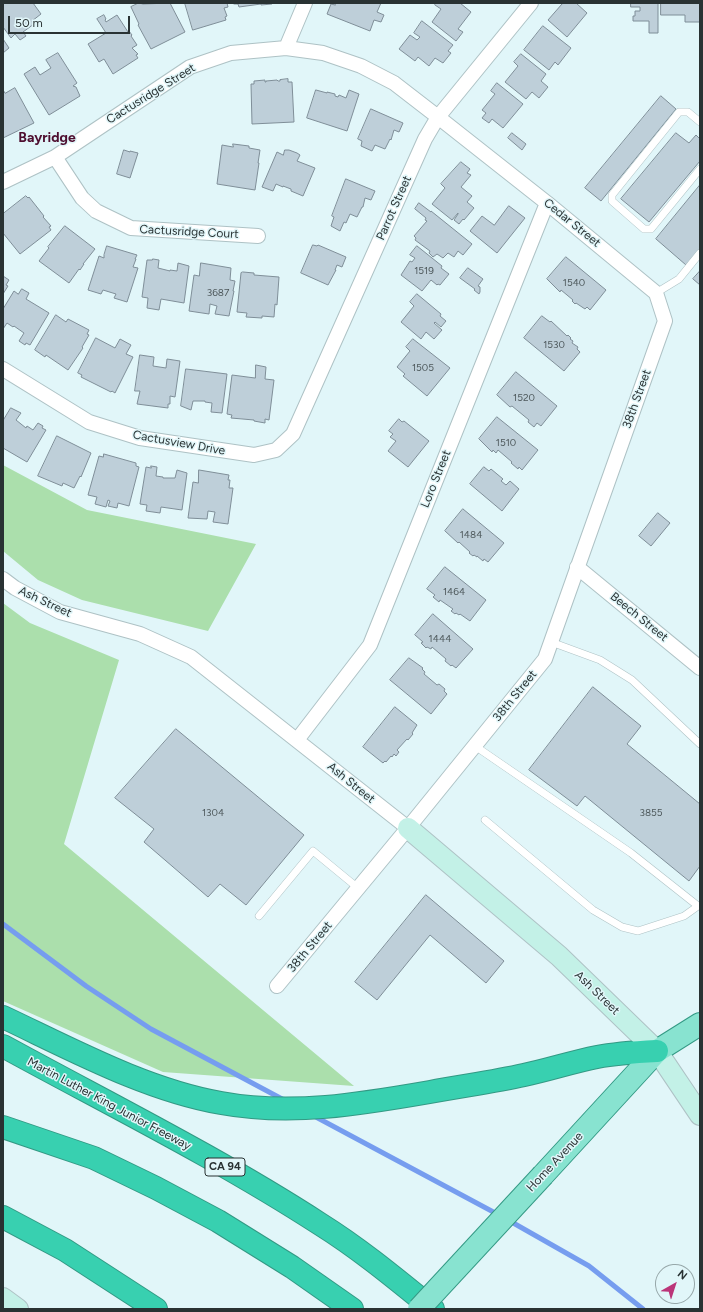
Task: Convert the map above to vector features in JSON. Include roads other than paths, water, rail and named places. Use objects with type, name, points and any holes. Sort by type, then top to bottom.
[{"type":"highway","points":[[3,1017],[137,1079],[188,1096],[252,1108],[285,1109],[354,1105],[522,1076],[596,1057],[658,1051]]},
{"type":"highway","name":"Martin Luther King Junior Freeway","points":[[3,1046],[270,1192],[321,1224],[367,1256],[433,1309]]},
{"type":"highway","points":[[3,1126],[94,1158],[156,1188],[218,1221],[292,1267],[352,1309]]},
{"type":"highway","points":[[3,1217],[65,1250],[156,1309]]},
{"type":"main road","name":"Home Avenue","points":[[419,1309],[658,1051],[700,1024]]},
{"type":"street","points":[[286,48],[306,3]]},
{"type":"street","name":"Parrot Street","points":[[294,434],[425,139],[438,117],[531,3]]},
{"type":"street","name":"Cactusridge Street","points":[[3,182],[55,156],[190,67],[231,52],[286,48],[323,53],[361,66],[394,83],[438,117]]},
{"type":"street","name":"Cedar Street","points":[[438,117],[547,203],[656,293]]},
{"type":"street","name":"Cactusridge Court","points":[[55,156],[82,198],[96,211],[131,228],[258,236]]},
{"type":"street","name":"Loro Street","points":[[297,740],[370,645],[547,203]]},
{"type":"street","name":"38th Street","points":[[277,986],[545,659],[664,321],[656,293]]},
{"type":"street","name":"Cactusview Drive","points":[[3,369],[89,422],[140,438],[254,455],[276,450],[294,434]]},
{"type":"street","name":"Beech Street","points":[[577,567],[700,668]]},
{"type":"street","name":"Ash Street","points":[[3,579],[15,588],[60,612],[140,634],[191,657],[408,828],[559,956],[658,1051],[700,1115]]},
{"type":"street","points":[[3,1298],[18,1309]]},
{"type":"lane","points":[[700,122],[688,112],[679,112],[612,195],[612,201],[644,229],[651,229],[700,169]]},
{"type":"lane","points":[[656,293],[679,279],[700,253]]},
{"type":"lane","points":[[551,642],[600,660],[632,680],[700,744]]},
{"type":"lane","points":[[475,746],[631,853],[699,904],[684,916],[638,931],[622,927],[593,910],[485,820]]},
{"type":"lane","points":[[259,916],[312,851],[358,888]]},
{"type":"waterway","points":[[3,924],[86,986],[151,1029],[284,1100]]},
{"type":"waterway","points":[[314,1116],[499,1215]]},
{"type":"waterway","points":[[508,1220],[589,1266],[643,1309]]},
{"type":"district","name":"Bayridge","points":[[47,138]]}]
